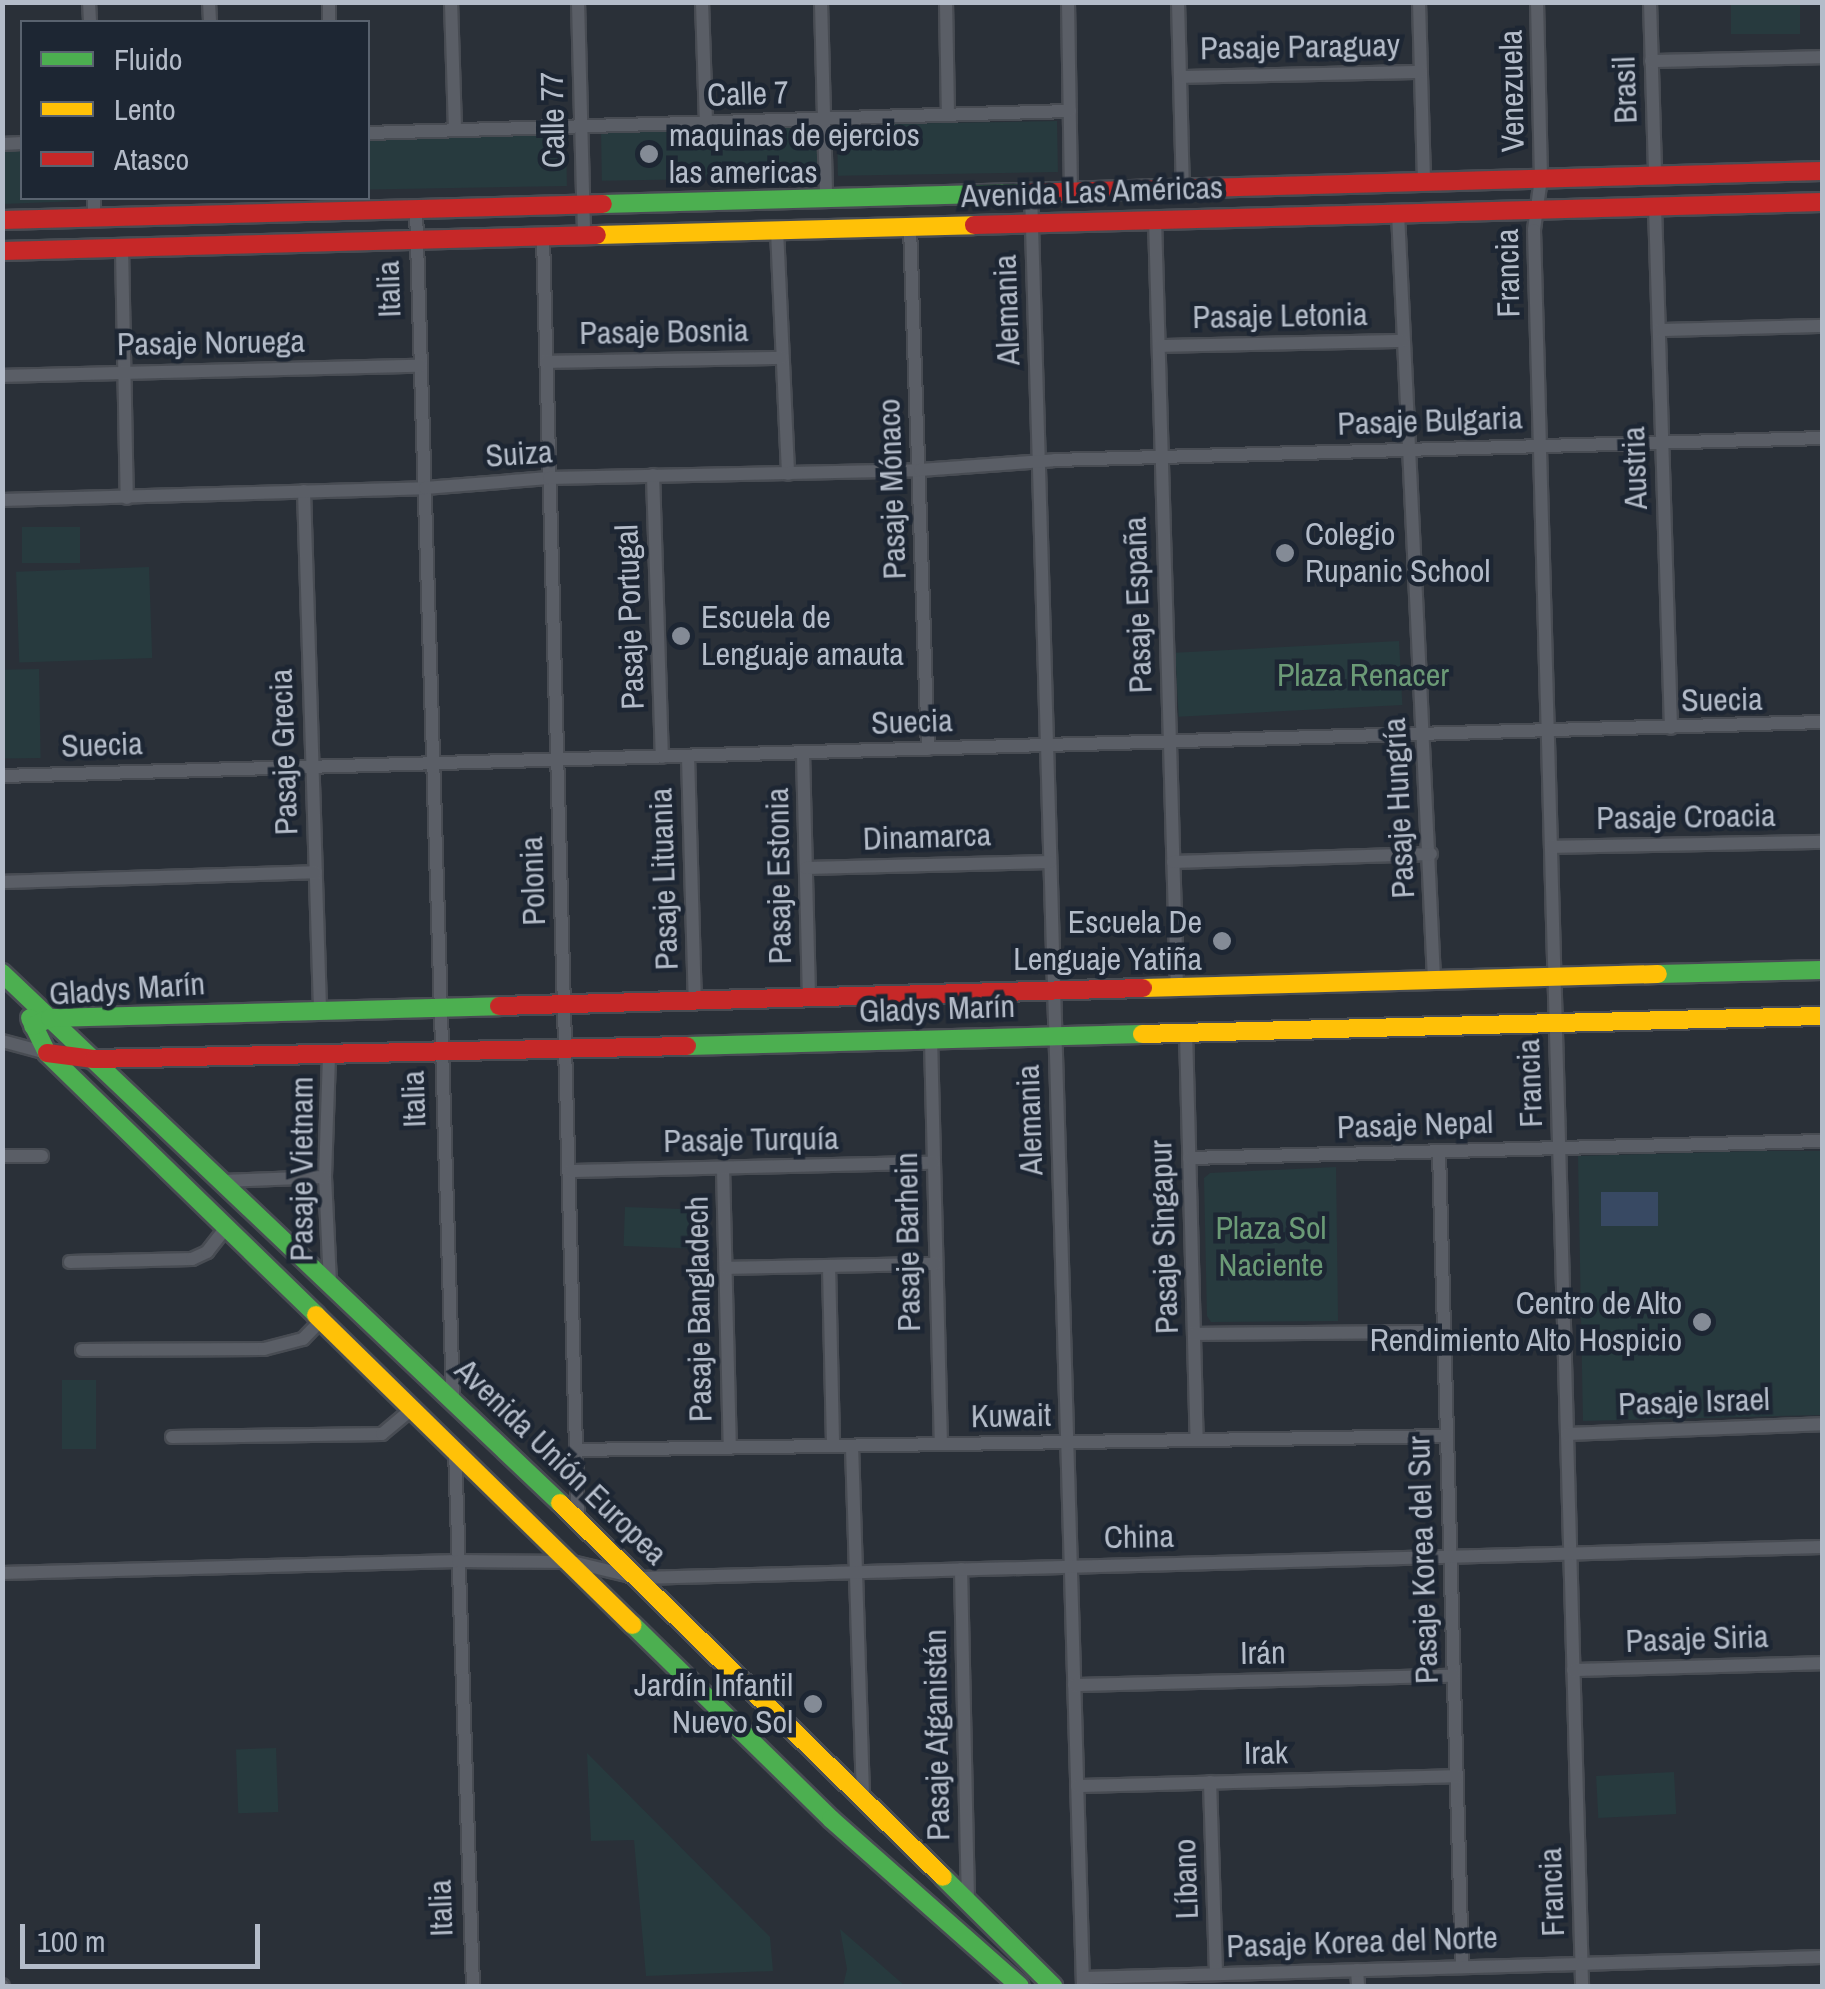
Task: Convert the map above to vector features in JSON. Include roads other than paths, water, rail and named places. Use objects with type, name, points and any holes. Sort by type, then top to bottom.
[{"type":"street","points":[[451,2],[455,130]]},
{"type":"street","name":"Calle 77","points":[[578,2],[584,236]]},
{"type":"street","points":[[702,2],[706,122]]},
{"type":"street","points":[[821,2],[826,197]]},
{"type":"street","points":[[946,2],[948,115]]},
{"type":"street","points":[[1068,2],[1071,191]]},
{"type":"street","points":[[1178,2],[1183,188]]},
{"type":"street","points":[[1420,2],[1424,181]]},
{"type":"street","name":"Venezuela","points":[[1537,2],[1541,178]]},
{"type":"street","name":"Brasil","points":[[1650,2],[1655,175]]},
{"type":"street","points":[[1652,61],[1822,57]]},
{"type":"street","name":"Pasaje Paraguay","points":[[1180,77],[1421,72]]},
{"type":"street","name":"Calle 7","points":[[370,133],[1070,111]]},
{"type":"street","name":"Avenida Las Américas","points":[[2,220],[333,204],[416,209],[1822,171]]},
{"type":"street","name":"Francia","points":[[1541,178],[1534,210],[1582,1986]]},
{"type":"street","name":"Alemania","points":[[1031,192],[1083,1982]]},
{"type":"street","points":[[94,200],[94,218]]},
{"type":"street","name":"Avenida Las Américas","points":[[2,251],[1822,202]]},
{"type":"street","name":"Austria","points":[[1655,206],[1671,728]]},
{"type":"street","name":"Italia","points":[[416,209],[474,1986]]},
{"type":"street","name":"Pasaje Hungría","points":[[1398,214],[1406,450],[1431,854],[1434,980]]},
{"type":"street","name":"Pasaje España","points":[[1155,220],[1177,988]]},
{"type":"street","name":"Pasaje Mónaco","points":[[910,227],[928,749]]},
{"type":"street","points":[[777,230],[788,474]]},
{"type":"street","name":"Polonia","points":[[543,237],[578,1523]]},
{"type":"street","points":[[122,248],[127,498]]},
{"type":"street","points":[[1659,330],[1822,326]]},
{"type":"street","name":"Pasaje Letonia","points":[[1159,346],[1403,341]]},
{"type":"street","name":"Pasaje Bosnia","points":[[546,362],[782,358]]},
{"type":"street","name":"Pasaje Noruega","points":[[2,376],[421,366]]},
{"type":"street","name":"Pasaje Bulgaria","points":[[1038,462],[1822,438]]},
{"type":"street","name":"Suiza","points":[[2,500],[425,488],[550,478],[920,470],[1038,462]]},
{"type":"street","name":"Pasaje Portugal","points":[[653,475],[662,756]]},
{"type":"street","name":"Pasaje Grecia","points":[[304,491],[320,1010]]},
{"type":"street","name":"Suecia","points":[[2,776],[1822,722]]},
{"type":"street","name":"Pasaje Estonia","points":[[803,753],[809,998]]},
{"type":"street","name":"Pasaje Lituania","points":[[688,756],[695,1000]]},
{"type":"street","name":"Pasaje Croacia","points":[[1551,847],[1822,842]]},
{"type":"street","points":[[1173,862],[1431,854]]},
{"type":"street","name":"Dinamarca","points":[[806,868],[1050,862]]},
{"type":"street","points":[[2,882],[316,872]]},
{"type":"street","name":"Gladys Marín","points":[[8,1041],[42,1022],[320,1010],[1822,970]]},
{"type":"street","name":"Avenida Unión Europea","points":[[2,973],[20,989],[42,1022],[94,1059],[330,1282],[1053,1986]]},
{"type":"street","name":"Gladys Marín","points":[[8,1041],[48,1053],[94,1059],[330,1056],[1822,1016]]},
{"type":"street","name":"Avenida Unión Europea","points":[[42,1022],[48,1053],[455,1447],[830,1819],[1020,1986]]},
{"type":"street","name":"Pasaje Singapur","points":[[1186,1032],[1197,1440]]},
{"type":"street","name":"Pasaje Barhein","points":[[931,1039],[941,1444]]},
{"type":"street","name":"Pasaje Vietnam","points":[[330,1056],[326,1177],[330,1282]]},
{"type":"street","name":"Pasaje Nepal","points":[[1189,1158],[1822,1141]]},
{"type":"street","name":"Pasaje Korea del Sur","points":[[1439,1152],[1462,1966]]},
{"type":"street","points":[[2,1156],[42,1156]]},
{"type":"street","name":"Pasaje Turquía","points":[[569,1172],[934,1163]]},
{"type":"street","name":"Pasaje Bangladech","points":[[723,1168],[730,1448]]},
{"type":"street","points":[[223,1181],[326,1177]]},
{"type":"street","points":[[70,1262],[192,1260],[207,1252],[228,1226]]},
{"type":"street","points":[[726,1268],[936,1264]]},
{"type":"street","points":[[829,1266],[833,1446]]},
{"type":"street","points":[[82,1350],[264,1349],[303,1339],[322,1319]]},
{"type":"street","points":[[1194,1334],[1444,1332]]},
{"type":"street","points":[[172,1437],[382,1434],[414,1408]]},
{"type":"street","name":"Pasaje Israel","points":[[1567,1434],[1822,1424]]},
{"type":"street","name":"Kuwait","points":[[576,1450],[1447,1436]]},
{"type":"street","points":[[852,1446],[863,1798]]},
{"type":"street","name":"China","points":[[2,1574],[458,1561],[572,1562],[638,1578],[1822,1547]]},
{"type":"street","name":"Pasaje Afganistán","points":[[961,1568],[968,1901]]},
{"type":"street","name":"Pasaje Siria","points":[[1573,1670],[1822,1663]]},
{"type":"street","name":"Irán","points":[[1074,1685],[1454,1676]]},
{"type":"street","name":"Irak","points":[[1077,1786],[1457,1776]]},
{"type":"street","name":"Líbano","points":[[1210,1782],[1216,1974]]},
{"type":"street","name":"Pasaje Korea del Norte","points":[[1083,1982],[1216,1974],[1822,1957]]},
{"type":"street","points":[[1357,1970],[1358,1986]]},
{"type":"water","points":[[1601,1192],[1658,1192],[1658,1226],[1601,1226]]},
{"type":"place","name":"maquinas de ejercios las americas","points":[[649,154]]},
{"type":"place","name":"Colegio Rupanic School","points":[[1285,553]]},
{"type":"place","name":"Escuela de Lenguaje amauta","points":[[681,636]]},
{"type":"place","name":"Escuela De Lenguaje Yatiña","points":[[1222,941]]},
{"type":"place","name":"Centro de Alto Rendimiento Alto Hospicio","points":[[1702,1322]]},
{"type":"place","name":"Jardín Infantil Nuevo Sol","points":[[813,1704]]},
{"type":"park label","name":"Plaza Renacer","points":[[1363,675]]},
{"type":"park label","name":"Plaza Sol Naciente","points":[[1271,1248]]}]
